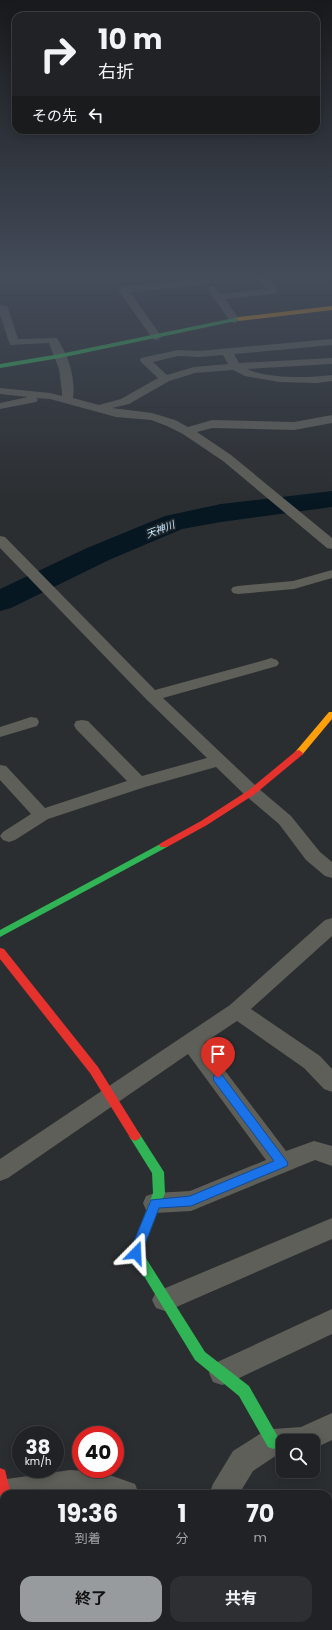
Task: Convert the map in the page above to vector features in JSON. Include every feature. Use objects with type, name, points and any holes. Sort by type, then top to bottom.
[{"type":"street","points":[[57,350],[69,389],[67,400]]},
{"type":"street","points":[[0,366],[90,350]]},
{"type":"street","points":[[165,379],[145,360],[178,353],[199,354],[236,350]]},
{"type":"street","points":[[227,351],[235,366],[249,374],[279,379],[317,380],[332,378]]},
{"type":"street","points":[[98,408],[126,402],[165,379],[194,370],[235,366],[332,361]]},
{"type":"street","points":[[0,391],[50,396],[116,413],[152,417],[171,423],[187,431],[227,458],[332,545]]},
{"type":"street","points":[[0,406],[50,396]]},
{"type":"street","points":[[187,431],[212,424],[294,426],[317,423],[332,419]]},
{"type":"street","points":[[0,540],[152,696],[252,792],[285,820],[313,856],[332,872]]},
{"type":"street","points":[[238,590],[294,585],[332,574]]},
{"type":"street","points":[[152,696],[271,663]]},
{"type":"street","points":[[0,934],[204,823],[252,792],[296,756],[332,714]]},
{"type":"street","points":[[0,732],[31,722]]},
{"type":"street","points":[[82,725],[139,783]]},
{"type":"street","points":[[9,836],[42,815],[139,783],[220,760]]},
{"type":"street","points":[[0,770],[42,815]]},
{"type":"street","points":[[0,1171],[237,1010],[332,925]]},
{"type":"street","points":[[0,952],[94,1070],[158,1172],[159,1192],[136,1253],[200,1356],[244,1391],[276,1435]]},
{"type":"street","points":[[237,1010],[312,1062],[332,1083]]},
{"type":"street","points":[[191,1042],[282,1163]]},
{"type":"street","points":[[155,1203],[191,1201],[314,1150],[332,1156]]},
{"type":"street","points":[[165,1300],[332,1228]]},
{"type":"street","points":[[222,1373],[332,1321]]},
{"type":"street","points":[[315,1434],[332,1426]]},
{"type":"street","points":[[225,1490],[243,1461],[276,1443]]},
{"type":"street","points":[[2,1489],[70,1484],[101,1486],[113,1490]]},
{"type":"waterway","name":"天神川","points":[[0,601],[98,554],[175,522],[221,513],[332,499]]},
{"type":"traffic: fast","points":[[0,366],[89,350]]},
{"type":"traffic: fast","points":[[0,934],[164,845]]},
{"type":"traffic: fast","points":[[135,1136],[158,1172],[159,1193],[136,1253],[200,1356],[244,1391],[273,1442]]},
{"type":"traffic: slow","points":[[299,753],[332,714]]},
{"type":"traffic: jam","points":[[164,845],[204,823],[252,792],[299,753]]},
{"type":"traffic: jam","points":[[0,952],[94,1070],[135,1136]]},
{"type":"traffic: jam","points":[[0,1475],[3,1490]]},
{"type":"route","points":[[136,1253],[155,1203],[191,1201],[282,1163],[218,1078]]}]
